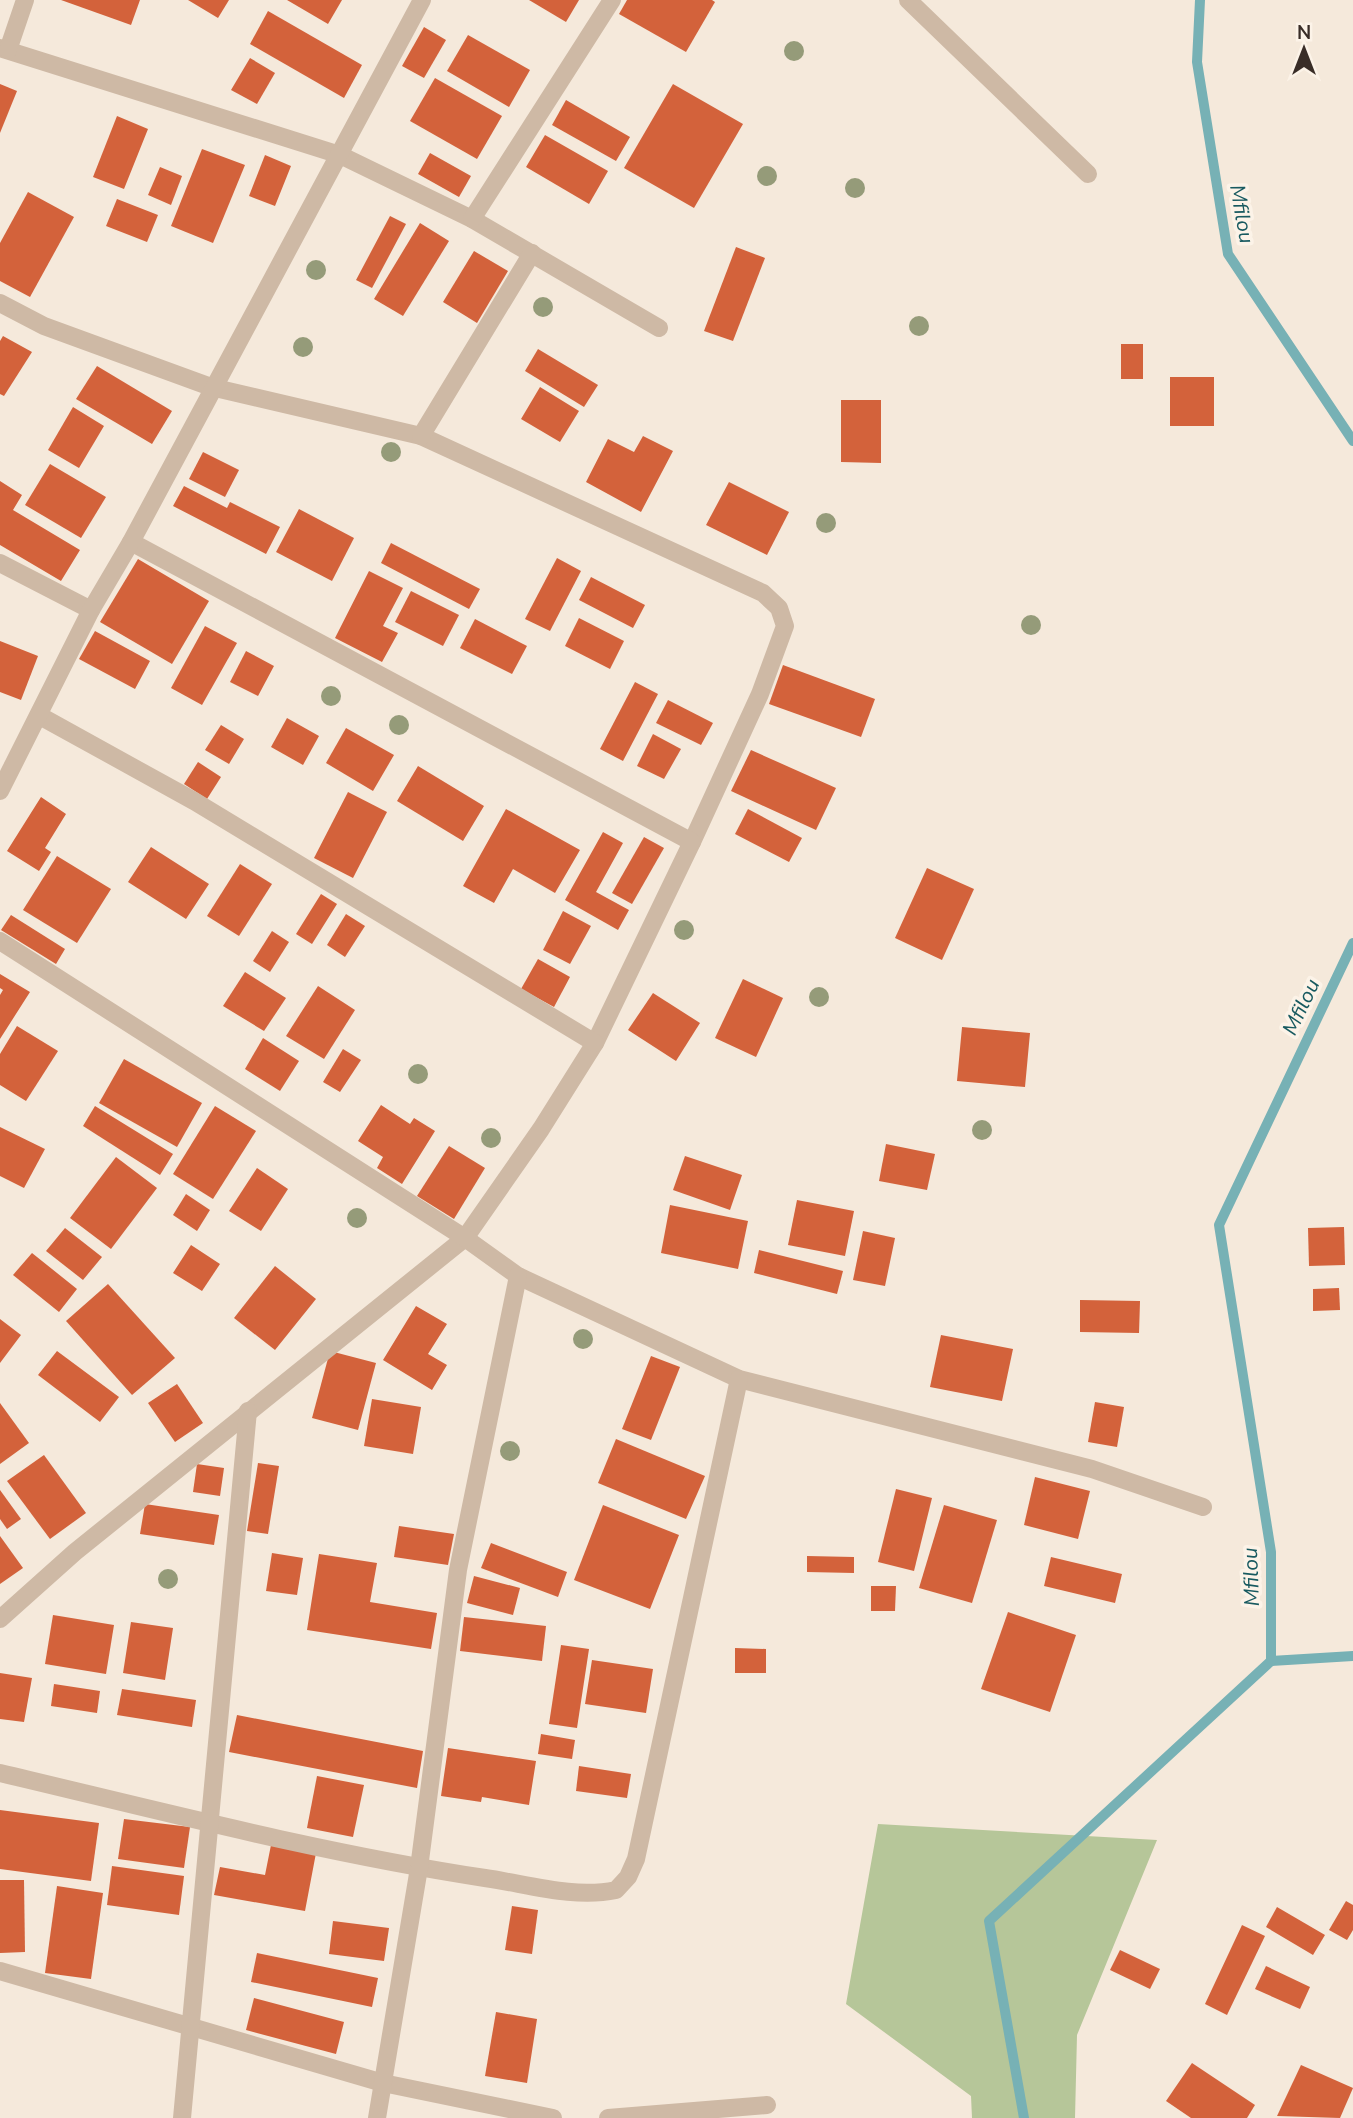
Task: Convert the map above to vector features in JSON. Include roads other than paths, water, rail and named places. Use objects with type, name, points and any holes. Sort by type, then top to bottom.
[{"type":"street","points":[[25,0],[4,49],[340,155],[472,219],[659,328]]},
{"type":"street","points":[[0,791],[91,610],[131,542],[211,387],[340,155],[422,0]]},
{"type":"street","points":[[472,219],[612,0]]},
{"type":"street","points":[[908,0],[1088,174]]},
{"type":"street","points":[[421,436],[532,253]]},
{"type":"street","points":[[0,303],[44,326],[211,387],[421,436],[763,593],[779,608],[785,626],[760,694],[595,1043],[541,1129],[465,1238],[75,1552],[0,1619]]},
{"type":"street","points":[[131,542],[692,842]]},
{"type":"street","points":[[0,563],[91,610]]},
{"type":"street","points":[[40,716],[194,801],[595,1043]]},
{"type":"street","points":[[0,941],[465,1238],[519,1276],[739,1379],[1092,1469],[1203,1507]]},
{"type":"street","points":[[377,2118],[419,1868],[457,1570],[519,1276]]},
{"type":"street","points":[[0,1773],[210,1824],[419,1868],[582,1893],[616,1890],[628,1877],[636,1859],[739,1379]]},
{"type":"street","points":[[182,2118],[248,1411]]},
{"type":"street","points":[[0,1971],[383,2083],[553,2118]]},
{"type":"street","points":[[608,2118],[767,2105]]},
{"type":"waterway","name":"Mfilou","points":[[1200,0],[1197,62],[1228,254],[1353,441]]},
{"type":"waterway","name":"Mfilou","points":[[1024,2118],[989,1921],[1271,1661],[1271,1552],[1219,1225],[1353,943]]},
{"type":"waterway","points":[[1271,1661],[1353,1656]]}]
